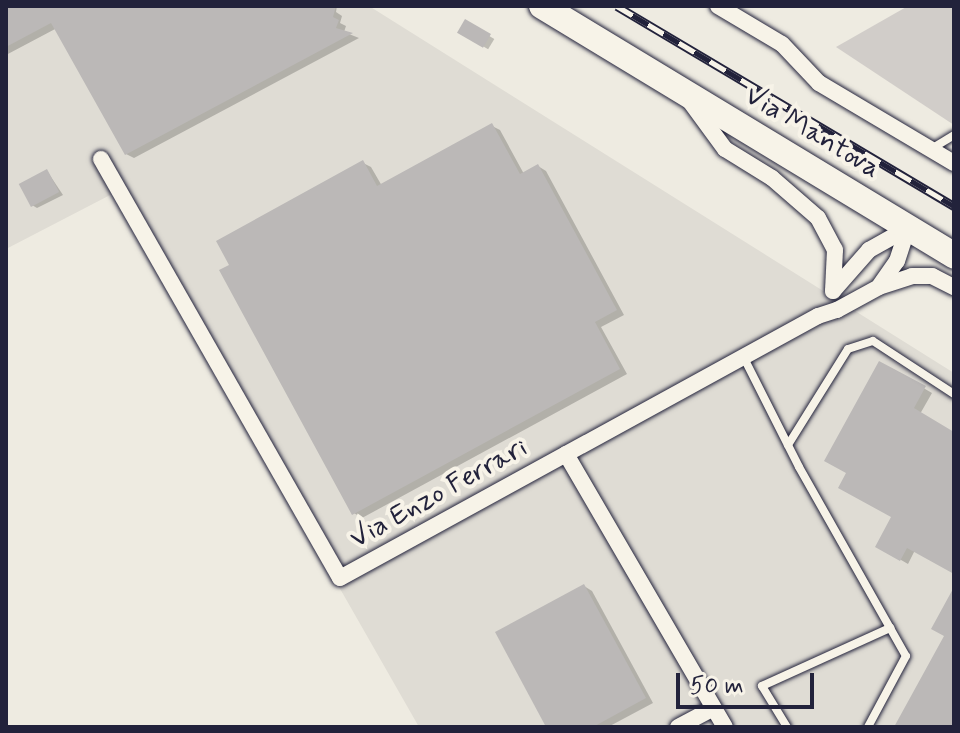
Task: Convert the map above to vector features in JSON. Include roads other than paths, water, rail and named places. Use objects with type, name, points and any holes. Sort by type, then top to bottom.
[{"type":"main road","name":"Via Mantova","points":[[542,6],[954,256]]},
{"type":"street","points":[[718,6],[782,44],[819,83],[954,163]]},
{"type":"street","name":"Via Mantova","points":[[683,93],[725,149],[772,178],[818,218],[835,250],[833,291]]},
{"type":"street","name":"Via Enzo Ferrari","points":[[101,159],[340,578],[818,316]]},
{"type":"street","name":"Via Mantova","points":[[818,316],[833,291],[869,250],[908,228]]},
{"type":"street","points":[[879,287],[897,261],[908,228]]},
{"type":"street","points":[[818,316],[837,310],[879,287],[912,276],[932,276],[954,287]]},
{"type":"street","points":[[566,454],[725,727]]},
{"type":"street","points":[[678,727],[713,708]]},
{"type":"lane","points":[[931,149],[954,135]]},
{"type":"lane","points":[[788,445],[848,349],[873,341],[954,394]]},
{"type":"lane","points":[[744,358],[788,445],[906,656],[868,727]]},
{"type":"lane","points":[[787,727],[762,686],[890,628]]},
{"type":"railway","points":[[617,6],[954,206]]}]
